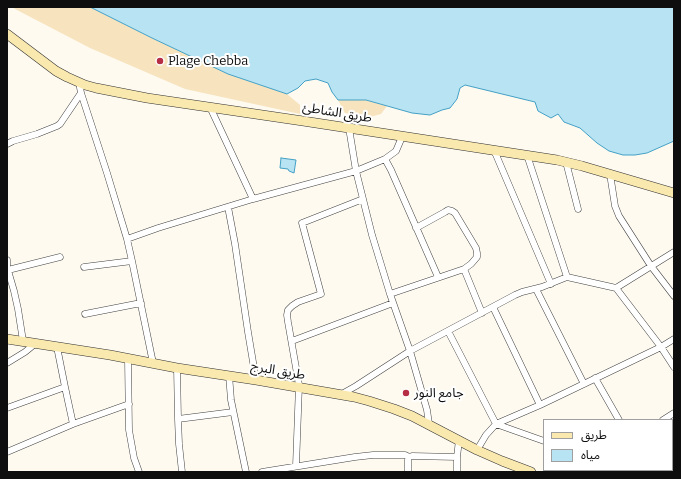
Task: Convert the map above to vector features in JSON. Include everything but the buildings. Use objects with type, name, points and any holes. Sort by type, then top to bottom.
[{"type":"main road","name":"طريق الشاطئ","points":[[7,34],[56,71],[96,88],[147,98],[566,162],[674,193]]},
{"type":"main road","name":"طريق البرج","points":[[7,338],[177,368],[299,387],[369,401],[412,416],[477,450],[531,472]]},
{"type":"street","points":[[79,82],[127,239],[153,363]]},
{"type":"street","points":[[7,144],[37,134],[60,124],[82,93]]},
{"type":"street","points":[[210,107],[253,199]]},
{"type":"street","points":[[349,128],[356,171],[372,235],[390,294],[410,351],[427,410],[429,424]]},
{"type":"street","points":[[127,239],[253,199],[356,171],[385,159],[396,152],[402,137]]},
{"type":"street","points":[[494,150],[551,284]]},
{"type":"street","points":[[527,156],[567,277]]},
{"type":"street","points":[[385,159],[438,277]]},
{"type":"street","points":[[566,162],[578,209]]},
{"type":"street","points":[[610,174],[615,206],[619,216],[651,266],[674,296]]},
{"type":"street","points":[[296,466],[299,387],[288,322],[288,310],[298,302],[321,294],[302,222],[363,199]]},
{"type":"street","points":[[228,208],[256,380]]},
{"type":"street","points":[[390,294],[464,269],[477,257],[478,253],[476,248],[455,213],[448,210],[416,228]]},
{"type":"street","points":[[616,288],[674,252]]},
{"type":"street","points":[[8,271],[60,257]]},
{"type":"street","points":[[7,260],[23,341]]},
{"type":"street","points":[[84,267],[132,261]]},
{"type":"street","points":[[464,269],[482,313]]},
{"type":"street","points":[[340,395],[410,351],[493,307],[522,292],[551,284],[567,277],[616,288],[661,347],[674,367]]},
{"type":"street","points":[[536,289],[584,384]]},
{"type":"street","points":[[85,314],[141,303]]},
{"type":"street","points":[[292,341],[393,303]]},
{"type":"street","points":[[493,307],[540,405]]},
{"type":"street","points":[[448,331],[496,424],[543,441]]},
{"type":"street","points":[[477,450],[486,435],[496,424],[584,384],[661,347],[674,339]]},
{"type":"street","points":[[7,363],[36,343]]},
{"type":"street","points":[[57,347],[64,387],[73,424]]},
{"type":"street","points":[[128,359],[128,425],[134,458],[139,472]]},
{"type":"street","points":[[177,368],[179,444],[182,472]]},
{"type":"street","points":[[229,376],[234,412],[246,472]]},
{"type":"street","points":[[595,378],[618,419]]},
{"type":"street","points":[[7,408],[64,387]]},
{"type":"street","points":[[7,452],[73,424],[129,404]]},
{"type":"street","points":[[178,419],[234,412]]},
{"type":"street","points":[[665,419],[674,413]]},
{"type":"street","points":[[457,472],[459,440]]},
{"type":"street","points":[[262,472],[373,455],[457,457]]},
{"type":"street","points":[[408,472],[408,460],[410,457]]},
{"type":"sand","name":"Plage Chebba","points":[[13,7],[90,7],[228,74],[287,94],[300,105],[300,114],[185,89],[90,48]]},
{"type":"sand","points":[[338,100],[365,100],[387,106],[381,114],[370,117],[345,113]]},
{"type":"water","points":[[90,7],[674,7],[674,141],[647,153],[623,155],[609,151],[580,128],[564,122],[558,114],[551,118],[538,111],[535,102],[465,85],[460,88],[457,99],[450,108],[430,115],[412,113],[366,100],[338,100],[328,83],[316,79],[305,81],[298,88],[287,94],[228,74]]},
{"type":"water","points":[[281,158],[296,160],[294,173],[288,169],[280,168]]},
{"type":"place","name":"Plage Chebba","points":[[160,61]]},
{"type":"place","name":"جامع النور","points":[[406,393]]}]
